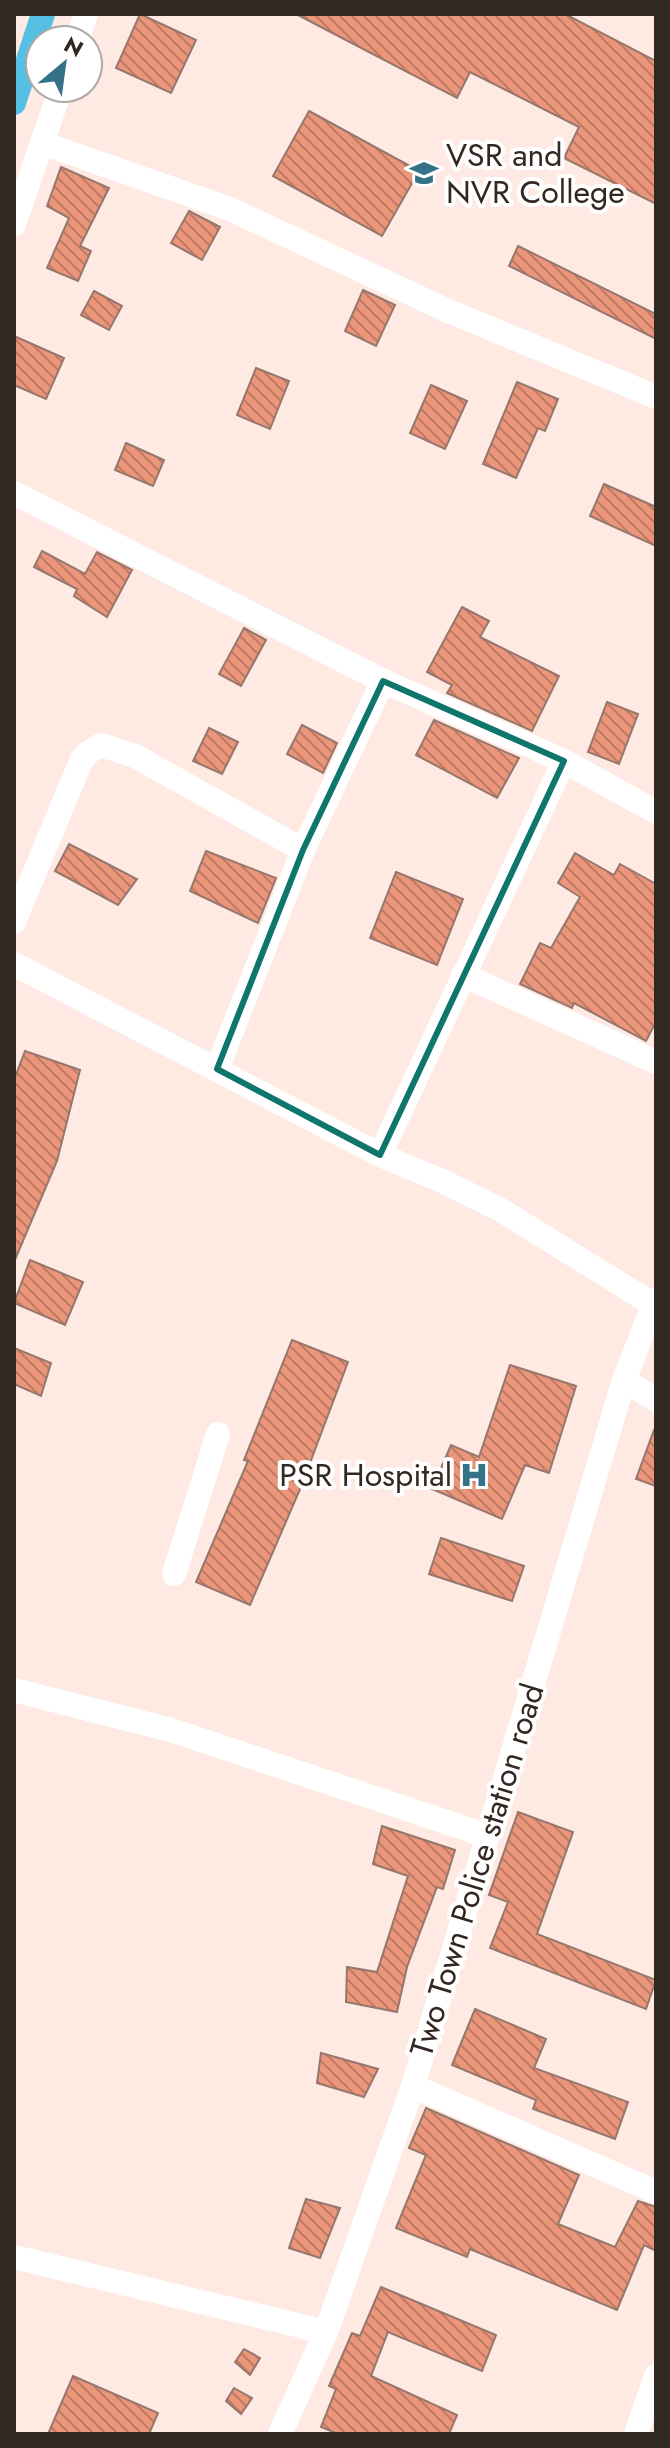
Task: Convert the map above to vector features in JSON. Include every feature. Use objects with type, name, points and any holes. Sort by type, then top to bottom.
[{"type":"street","points":[[14,224],[55,104]]},
{"type":"street","points":[[42,143],[230,209],[446,310],[656,397]]},
{"type":"street","points":[[14,493],[383,681],[564,761],[656,812]]},
{"type":"street","points":[[217,1069],[303,850],[383,681]]},
{"type":"street","points":[[14,922],[81,761],[101,745],[135,756],[303,850]]},
{"type":"street","points":[[380,1155],[564,761]]},
{"type":"street","points":[[14,964],[380,1155],[501,1210],[655,1302]]},
{"type":"street","points":[[463,975],[656,1062]]},
{"type":"street","name":"Two Town Police station road","points":[[280,2434],[326,2332],[413,2086],[624,1380],[649,1340],[655,1302]]},
{"type":"street","points":[[624,1380],[656,1400]]},
{"type":"street","points":[[174,1574],[218,1434]]},
{"type":"street","points":[[14,1690],[171,1730],[488,1836]]},
{"type":"street","points":[[413,2086],[656,2192]]},
{"type":"street","points":[[14,2257],[326,2332]]},
{"type":"street","points":[[636,2434],[656,2376]]},
{"type":"highlighted area","points":[[383,681],[564,761],[380,1155],[217,1069],[303,850]]},
{"type":"building","points":[[140,14],[196,40],[171,93],[116,68]]},
{"type":"building","points":[[296,14],[565,14],[656,61],[656,204],[564,158],[579,127],[470,72],[457,98]]},
{"type":"building","points":[[309,111],[419,171],[382,236],[273,176]]},
{"type":"building","points":[[61,167],[109,188],[80,246],[91,251],[78,281],[47,268],[69,218],[47,206]]},
{"type":"building","points":[[189,211],[220,227],[202,260],[171,243]]},
{"type":"building","points":[[518,246],[656,314],[656,339],[509,266]]},
{"type":"building","points":[[363,290],[395,305],[376,346],[345,331]]},
{"type":"building","points":[[94,291],[122,306],[109,330],[81,315]]},
{"type":"building","points":[[14,336],[64,358],[46,399],[14,385]]},
{"type":"building","points":[[256,368],[289,381],[270,429],[237,415]]},
{"type":"building","points":[[517,382],[558,399],[545,431],[538,428],[516,478],[483,464]]},
{"type":"building","points":[[431,385],[467,401],[445,449],[410,433]]},
{"type":"building","points":[[126,443],[164,460],[153,486],[115,470]]},
{"type":"building","points":[[604,484],[656,507],[656,546],[590,516]]},
{"type":"building","points":[[42,551],[85,574],[97,552],[132,570],[107,617],[74,596],[77,589],[34,567]]},
{"type":"building","points":[[462,607],[489,621],[480,637],[559,676],[532,731],[447,693],[452,685],[427,672]]},
{"type":"building","points":[[244,628],[266,640],[241,686],[219,674]]},
{"type":"building","points":[[607,702],[638,714],[619,764],[588,752]]},
{"type":"building","points":[[434,720],[519,758],[497,798],[416,755]]},
{"type":"building","points":[[302,725],[337,743],[323,773],[287,754]]},
{"type":"building","points":[[209,728],[238,742],[222,774],[193,761]]},
{"type":"building","points":[[69,844],[137,879],[118,905],[55,871]]},
{"type":"building","points":[[206,851],[276,878],[258,923],[190,891]]},
{"type":"building","points":[[575,853],[614,875],[620,864],[656,884],[656,1022],[646,1041],[574,1003],[572,1008],[520,984],[540,943],[551,948],[580,897],[558,883]]},
{"type":"building","points":[[396,872],[463,899],[437,965],[370,938]]},
{"type":"building","points":[[25,1051],[80,1070],[57,1161],[14,1262],[14,1080]]},
{"type":"building","points":[[30,1260],[83,1282],[65,1325],[14,1303]]},
{"type":"building","points":[[292,1340],[348,1362],[301,1487],[250,1605],[196,1582],[248,1461],[244,1460]]},
{"type":"building","points":[[14,1348],[51,1363],[41,1396],[14,1384]]},
{"type":"building","points":[[510,1365],[576,1386],[549,1473],[525,1465],[502,1519],[432,1489],[451,1445],[479,1457]]},
{"type":"building","points":[[656,1430],[656,1486],[636,1479]]},
{"type":"building","points":[[441,1538],[524,1566],[512,1601],[429,1574]]},
{"type":"building","points":[[518,1812],[573,1832],[537,1934],[656,1980],[646,2009],[490,1948],[508,1902],[489,1895]]},
{"type":"building","points":[[382,1826],[455,1850],[443,1889],[437,1887],[407,1967],[397,2012],[346,2002],[347,1967],[377,1972],[408,1876],[373,1864]]},
{"type":"building","points":[[475,2009],[546,2039],[534,2068],[628,2102],[615,2139],[533,2109],[536,2100],[452,2065]]},
{"type":"building","points":[[321,2053],[378,2069],[364,2097],[317,2083]]},
{"type":"building","points":[[426,2108],[579,2175],[558,2224],[615,2247],[638,2201],[656,2207],[656,2251],[644,2245],[617,2310],[470,2249],[467,2257],[396,2228],[426,2155],[409,2148]]},
{"type":"building","points":[[306,2199],[340,2208],[320,2258],[289,2248]]},
{"type":"building","points":[[381,2287],[496,2335],[482,2371],[388,2332],[371,2376],[457,2415],[449,2434],[338,2434],[321,2427],[336,2389],[329,2386],[352,2333],[360,2336]]},
{"type":"building","points":[[244,2349],[260,2358],[250,2375],[235,2362]]},
{"type":"building","points":[[73,2376],[158,2413],[149,2434],[48,2434]]},
{"type":"building","points":[[234,2388],[252,2398],[241,2414],[226,2401]]},
{"type":"waterway","points":[[14,103],[43,14]]},
{"type":"place","name":"VSR and NVR College","points":[[424,173]]},
{"type":"place","name":"PSR Hospital","points":[[474,1475]]}]
